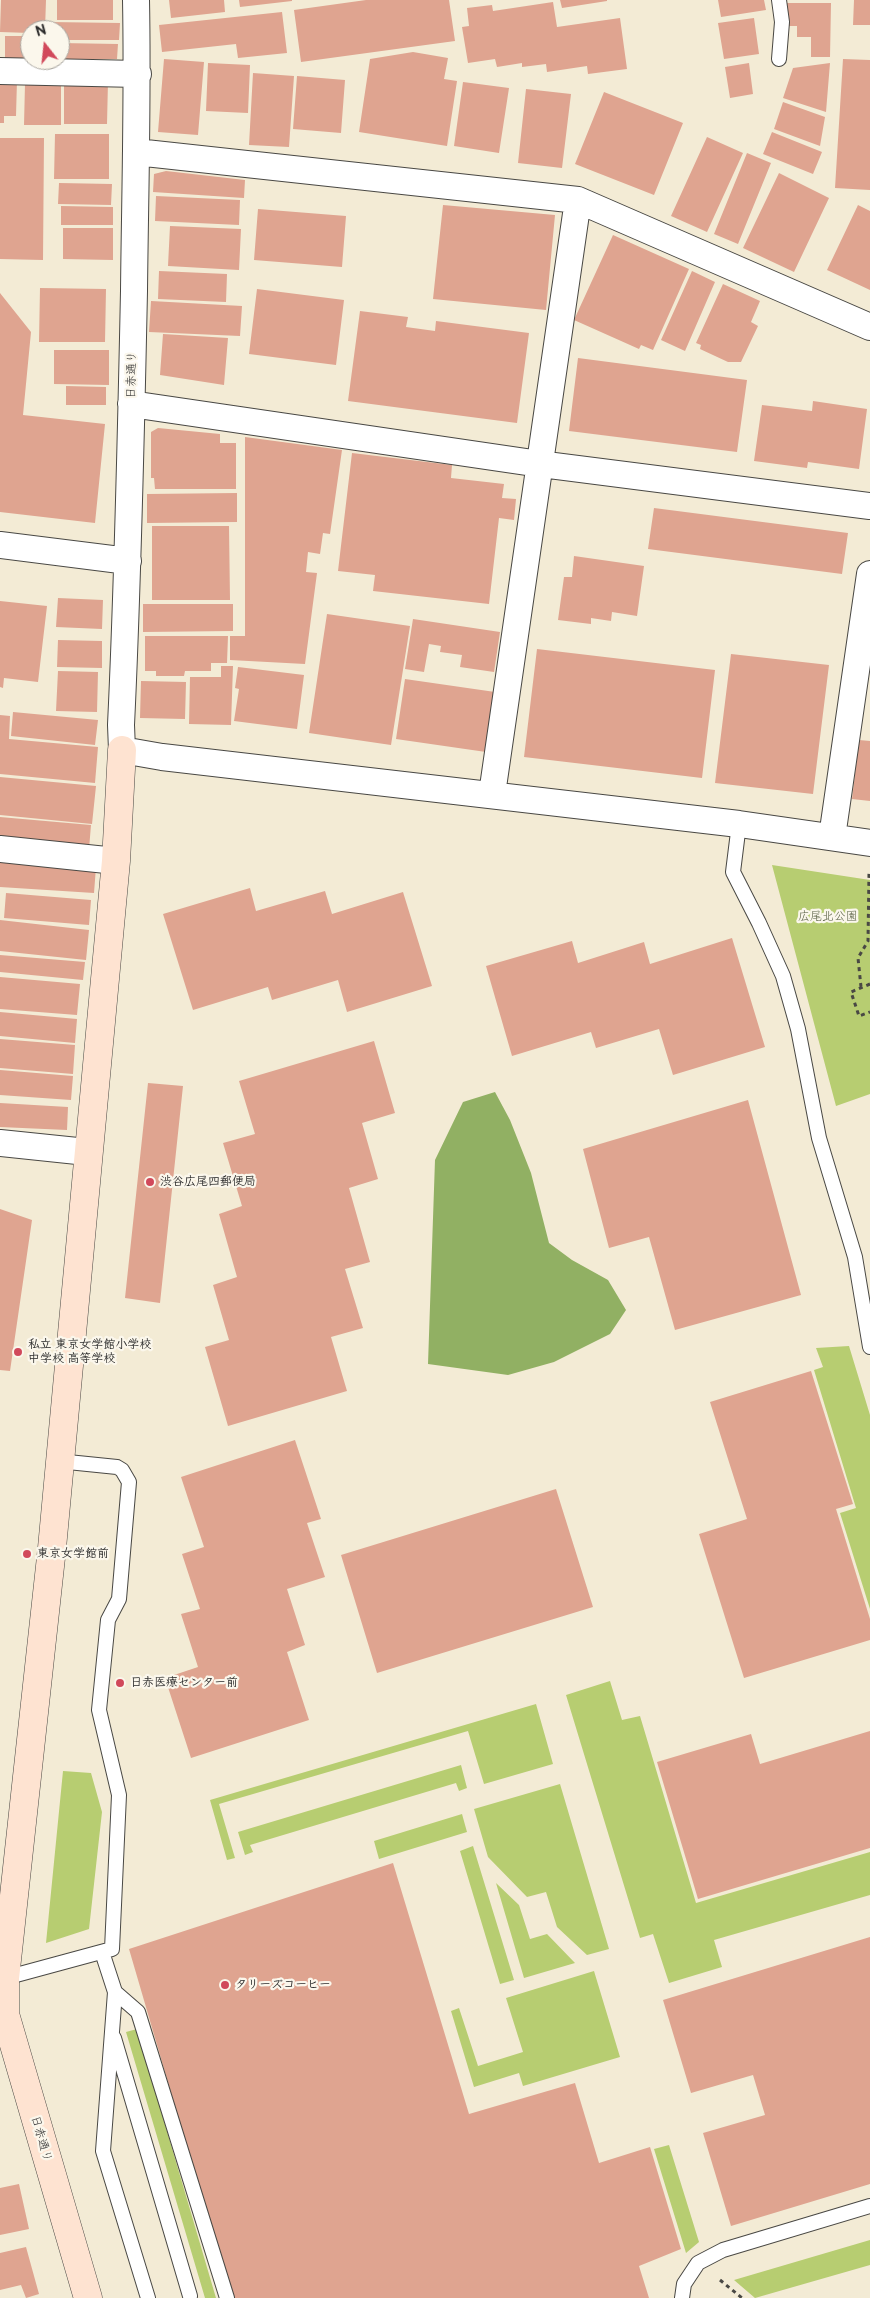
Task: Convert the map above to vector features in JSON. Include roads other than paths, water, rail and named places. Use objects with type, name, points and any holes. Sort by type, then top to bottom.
[{"type":"street","name":"日赤通り","points":[[88,2298],[5,2014],[2,1979],[51,1558],[58,1461],[116,861],[122,750],[121,725],[132,404],[138,74],[136,0]]},
{"type":"street","points":[[0,70],[138,74]]},
{"type":"street","points":[[136,152],[578,200],[870,327]]},
{"type":"street","points":[[492,794],[578,200]]},
{"type":"street","points":[[132,404],[540,464],[870,506]]},
{"type":"street","points":[[0,545],[128,561]]},
{"type":"street","points":[[832,837],[870,574]]},
{"type":"street","points":[[122,750],[162,757],[492,794],[832,837],[869,855]]},
{"type":"street","points":[[0,849],[116,861]]},
{"type":"street","points":[[0,1143],[87,1152]]},
{"type":"lane","points":[[779,0],[782,22],[779,59]]},
{"type":"lane","points":[[739,824],[733,872],[760,923],[782,976],[798,1028],[819,1138],[855,1256],[870,1347]]},
{"type":"lane","points":[[58,1461],[117,1467],[122,1470],[129,1482],[119,1599],[108,1620],[99,1710],[118,1795],[107,1950],[114,1992],[103,2151],[148,2298]]},
{"type":"lane","points":[[2,1979],[107,1950]]},
{"type":"lane","points":[[114,1992],[138,2012],[227,2298]]},
{"type":"lane","points":[[112,2030],[190,2296]]},
{"type":"lane","points":[[682,2298],[684,2284],[698,2264],[723,2250],[870,2206]]},
{"type":"place","name":"渋谷広尾四郵便局","points":[[150,1182]]},
{"type":"place","name":"私立 東京女学館小学校 中学校 高等学校","points":[[18,1352]]},
{"type":"place","name":"東京女学館前","points":[[27,1554]]},
{"type":"place","name":"日赤医療センター前","points":[[120,1683]]},
{"type":"place","name":"タリーズコーヒー","points":[[225,1985]]},
{"type":"park label","name":"広尾北公園","points":[[828,917]]}]
